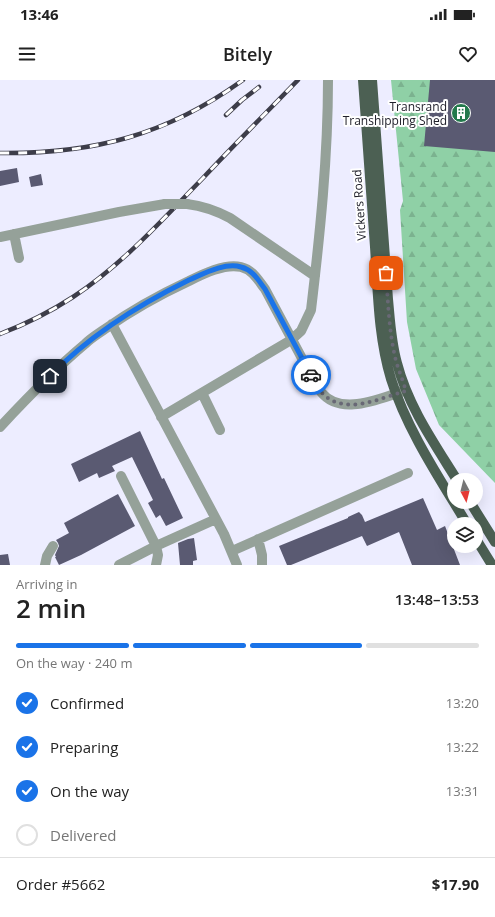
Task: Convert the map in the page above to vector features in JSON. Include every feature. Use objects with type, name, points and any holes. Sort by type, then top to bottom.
[{"type":"main road","name":"Vickers Road","points":[[363,80],[384,350],[388,366],[401,392],[418,415],[453,473]]},
{"type":"main road","name":"Vickers Road","points":[[372,80],[391,331],[403,410],[419,443],[463,517]]},
{"type":"main road","points":[[474,509],[495,542]]},
{"type":"main road","points":[[483,550],[492,565]]},
{"type":"street","points":[[160,417],[291,340],[301,331],[312,310],[323,190],[328,80]]},
{"type":"street","points":[[0,237],[119,212],[165,204],[187,204],[206,207],[230,218],[315,276]]},
{"type":"street","points":[[14,234],[19,258]]},
{"type":"street","points":[[0,427],[59,366],[86,343],[112,324],[166,291],[208,272],[228,266],[240,266],[248,269],[265,289],[291,340],[321,393],[335,403],[353,405],[364,404],[401,392]]},
{"type":"street","points":[[112,324],[160,417],[216,519],[232,551],[237,565]]},
{"type":"street","points":[[202,393],[220,430]]},
{"type":"street","points":[[232,551],[408,473]]},
{"type":"street","points":[[121,476],[156,546],[158,555],[156,565]]},
{"type":"street","points":[[119,565],[156,546],[216,519]]},
{"type":"street","points":[[258,539],[262,555],[262,565]]},
{"type":"street","points":[[46,565],[47,556],[53,546]]},
{"type":"green space","points":[[391,80],[495,80],[495,483],[439,425],[416,369],[407,322],[400,210],[403,201]]},
{"type":"building","name":"Transrand Transhipping Shed","points":[[430,80],[495,80],[495,152],[424,146]]},
{"type":"building","points":[[17,168],[19,182],[0,186],[0,171]]},
{"type":"building","points":[[41,174],[43,185],[31,187],[29,177]]},
{"type":"building","points":[[140,431],[162,479],[164,478],[183,518],[166,526],[160,515],[156,518],[148,503],[153,500],[132,457],[112,466],[115,471],[99,478],[97,473],[79,482],[71,464]]},
{"type":"building","points":[[118,494],[135,526],[59,565],[55,557],[59,546],[56,540],[69,533],[64,523]]},
{"type":"building","points":[[423,498],[437,530],[445,526],[447,531],[447,553],[455,553],[460,565],[412,565],[399,532],[367,546],[362,536],[291,565],[287,565],[279,546],[348,518],[359,512],[365,522]]},
{"type":"building","points":[[194,538],[197,560],[193,561],[193,565],[180,565],[178,543]]},
{"type":"building","points":[[8,554],[10,565],[0,565],[0,555]]},
{"type":"railway","points":[[0,153],[67,150],[128,138],[158,128],[186,115],[215,99],[243,80]]},
{"type":"railway","points":[[0,334],[56,308],[108,271],[157,226],[298,80]]},
{"type":"railway","points":[[226,115],[259,87]]},
{"type":"way so far","points":[[311,375],[321,393],[335,403],[344,405],[364,404],[406,391],[396,362],[391,331],[386,273]]},
{"type":"place","name":"Transrand Transhipping Shed","points":[[461,113]]},
{"type":"route","points":[[50,376],[59,366],[86,343],[143,304],[166,291],[208,272],[228,266],[240,266],[248,269],[256,277],[265,289],[311,375]]}]
